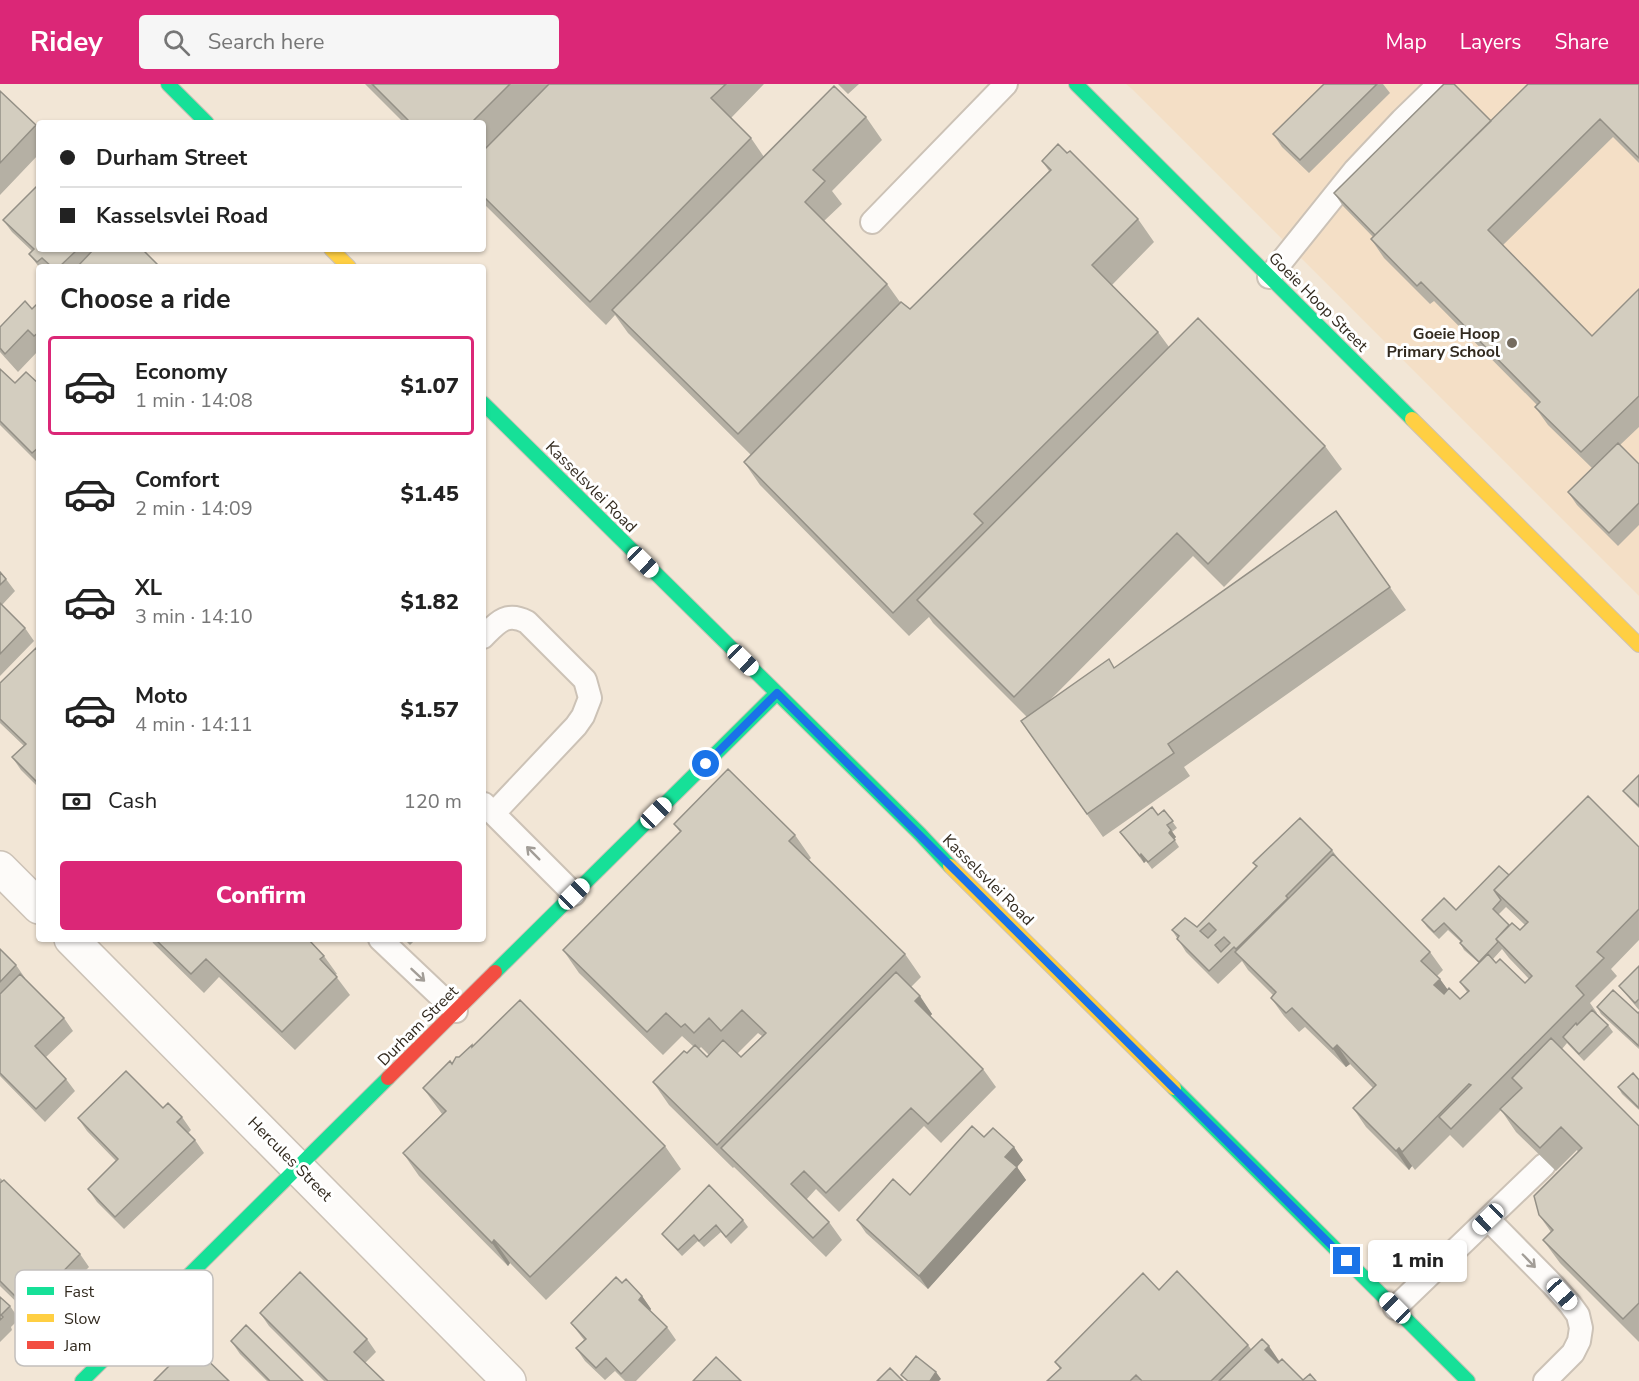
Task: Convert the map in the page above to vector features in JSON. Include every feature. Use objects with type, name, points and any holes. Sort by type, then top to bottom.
[{"type":"street","points":[[168,84],[204,120]]},
{"type":"street","name":"Goeie Hoop Street","points":[[1076,84],[1639,645]]},
{"type":"street","points":[[334,252],[346,264]]},
{"type":"street","name":"Kasselsvlei Road","points":[[486,406],[1468,1381]]},
{"type":"street","name":"Durham Street","points":[[195,1270],[777,693]]},
{"type":"street","points":[[0,868],[36,904]]},
{"type":"street","name":"Hercules Street","points":[[73,942],[509,1381]]},
{"type":"street","name":"Durham Street","points":[[82,1381],[97,1366]]},
{"type":"lane","points":[[872,222],[1006,84]]},
{"type":"lane","points":[[1269,277],[1355,170],[1439,84]]},
{"type":"lane","points":[[486,634],[500,620],[521,619],[527,622],[585,680],[590,698],[576,726],[488,808],[574,894]]},
{"type":"lane","points":[[383,942],[456,1011]]},
{"type":"lane","points":[[1395,1308],[1544,1165]]},
{"type":"lane","points":[[1488,1219],[1553,1285],[1578,1315],[1581,1328],[1580,1341],[1573,1353],[1545,1381]]},
{"type":"shaded area","name":"Goeie Hoop Primary School","points":[[1126,84],[1639,84],[1639,596],[1132,89]]},
{"type":"building","points":[[372,84],[510,84],[474,120],[408,120]]},
{"type":"building","points":[[549,84],[726,84],[711,98],[751,138],[590,302],[486,199],[486,148]]},
{"type":"building","points":[[1324,84],[1377,84],[1300,160],[1273,134]]},
{"type":"building","points":[[1444,84],[1454,84],[1491,121],[1375,235],[1334,193]]},
{"type":"building","points":[[1528,84],[1639,84],[1639,158],[1600,119],[1488,230],[1592,336],[1639,289],[1639,396],[1581,452],[1535,407],[1540,402],[1421,282],[1417,286],[1371,239]]},
{"type":"building","points":[[834,86],[866,117],[813,170],[825,181],[805,202],[887,284],[738,434],[612,310]]},
{"type":"building","points":[[0,91],[36,125],[0,163]]},
{"type":"building","points":[[1058,144],[1067,153],[1070,151],[1138,219],[1092,265],[1158,332],[974,514],[983,523],[893,613],[744,462],[901,302],[910,309],[1051,170],[1042,161]]},
{"type":"building","points":[[36,187],[36,252],[75,252],[62,264],[49,264],[42,258],[37,262],[29,254],[34,249],[3,220]]},
{"type":"building","points":[[91,252],[145,252],[157,264],[80,264]]},
{"type":"building","points":[[25,301],[32,309],[36,305],[36,334],[34,336],[28,330],[5,354],[0,348],[0,327]]},
{"type":"building","points":[[1198,318],[1325,446],[1208,564],[1177,533],[1014,697],[917,600]]},
{"type":"building","points":[[0,369],[15,383],[26,372],[36,381],[36,450],[32,453],[0,421]]},
{"type":"building","points":[[1618,443],[1639,464],[1639,503],[1609,533],[1568,492]]},
{"type":"building","points":[[1336,511],[1390,587],[1168,744],[1174,753],[1087,814],[1021,721],[1109,659],[1114,668]]},
{"type":"building","points":[[0,572],[6,579],[0,585]]},
{"type":"building","points":[[0,603],[25,628],[0,654]]},
{"type":"building","points":[[36,648],[36,781],[12,757],[26,744],[0,719],[0,683]]},
{"type":"building","points":[[728,769],[795,835],[789,841],[905,954],[717,1145],[653,1082],[684,1051],[687,1053],[695,1045],[707,1057],[723,1040],[741,1057],[766,1033],[742,1010],[721,1031],[709,1018],[694,1033],[685,1024],[681,1027],[666,1013],[647,1032],[563,950],[681,831],[674,824]]},
{"type":"building","points":[[1639,775],[1639,806],[1623,791]]},
{"type":"building","points":[[1588,796],[1639,847],[1639,909],[1597,952],[1604,958],[1576,986],[1584,995],[1451,1129],[1439,1117],[1471,1085],[1469,1084],[1402,1152],[1399,1148],[1396,1151],[1353,1108],[1376,1085],[1337,1045],[1333,1049],[1292,1008],[1286,1013],[1271,998],[1276,992],[1235,952],[1333,854],[1430,952],[1421,961],[1440,979],[1434,985],[1444,994],[1449,988],[1460,999],[1469,991],[1460,982],[1488,954],[1496,963],[1500,959],[1525,983],[1532,976],[1496,939],[1512,923],[1520,930],[1528,922],[1494,890]]},
{"type":"building","points":[[1152,807],[1158,815],[1164,810],[1173,821],[1167,825],[1171,830],[1169,833],[1175,840],[1148,862],[1120,832]]},
{"type":"building","points":[[1300,818],[1332,850],[1286,896],[1288,898],[1236,949],[1234,947],[1209,971],[1177,939],[1179,936],[1172,930],[1185,918],[1197,927],[1257,866],[1253,863]],"holes":[[[1209,923],[1216,930],[1208,938],[1200,931]],[[1224,937],[1230,943],[1221,952],[1215,945]]]},
{"type":"building","points":[[1499,866],[1509,875],[1494,890],[1501,900],[1493,909],[1509,925],[1496,939],[1498,942],[1479,962],[1444,923],[1434,932],[1422,920],[1444,898],[1456,910]]},
{"type":"building","points":[[158,942],[311,942],[324,956],[320,959],[337,977],[282,1032],[206,959],[191,974]]},
{"type":"building","points":[[0,949],[16,965],[0,982]]},
{"type":"building","points":[[1639,966],[1639,999],[1635,1003],[1619,986]]},
{"type":"building","points":[[896,972],[920,996],[915,1001],[983,1069],[928,1124],[911,1108],[826,1193],[804,1171],[791,1184],[829,1222],[813,1238],[721,1148]]},
{"type":"building","points":[[20,974],[64,1018],[35,1046],[66,1079],[36,1109],[0,1073],[0,994]]},
{"type":"building","points":[[1613,990],[1639,1012],[1639,1046],[1597,1007]]},
{"type":"building","points":[[520,1000],[665,1146],[530,1277],[494,1240],[492,1243],[403,1153],[446,1111],[423,1088],[450,1061],[452,1064],[456,1057],[472,1045],[472,1047]]},
{"type":"building","points":[[1592,1010],[1608,1025],[1579,1054],[1563,1037]]},
{"type":"building","points":[[1551,1038],[1639,1126],[1639,1303],[1623,1319],[1543,1240],[1553,1230],[1539,1215],[1534,1196],[1582,1148],[1561,1127],[1540,1148],[1500,1109],[1522,1088],[1512,1078]]},
{"type":"building","points":[[126,1071],[163,1108],[168,1103],[182,1117],[177,1122],[195,1140],[115,1217],[88,1189],[118,1159],[78,1118]]},
{"type":"building","points":[[1633,1073],[1639,1080],[1639,1108],[1618,1087]]},
{"type":"building","points":[[972,1126],[984,1137],[993,1128],[1014,1147],[1005,1157],[1017,1167],[919,1276],[857,1220],[893,1179],[910,1195]]},
{"type":"building","points":[[4,1180],[80,1254],[64,1270],[15,1270],[15,1296],[0,1281],[0,1183]]},
{"type":"building","points":[[709,1185],[743,1220],[726,1237],[716,1225],[699,1241],[694,1235],[678,1250],[662,1234]]},
{"type":"building","points":[[1177,1271],[1248,1345],[1211,1381],[1142,1381],[1136,1375],[1130,1381],[1047,1381],[1061,1368],[1055,1362],[1143,1273],[1159,1290]]},
{"type":"building","points":[[300,1272],[367,1339],[354,1352],[384,1381],[328,1381],[260,1313]]},
{"type":"building","points":[[616,1277],[622,1283],[626,1279],[642,1296],[639,1300],[667,1327],[621,1374],[606,1358],[596,1368],[576,1348],[586,1339],[571,1323]]},
{"type":"building","points":[[0,1297],[10,1306],[1,1315],[3,1317],[0,1320]]},
{"type":"building","points":[[246,1325],[303,1381],[270,1381],[231,1341]]},
{"type":"building","points":[[1262,1339],[1269,1346],[1265,1350],[1278,1363],[1282,1359],[1303,1380],[1310,1374],[1316,1381],[1219,1381]]},
{"type":"building","points":[[916,1356],[936,1372],[930,1381],[908,1381],[901,1375]]},
{"type":"building","points":[[716,1357],[741,1381],[693,1381]]},
{"type":"building","points":[[213,1365],[229,1381],[154,1381],[169,1366]]},
{"type":"building","points":[[890,1368],[903,1381],[877,1381]]},
{"type":"traffic: fast","points":[[168,84],[204,120]]},
{"type":"traffic: fast","points":[[1076,84],[1412,419]]},
{"type":"traffic: fast","points":[[486,406],[950,866]]},
{"type":"traffic: fast","points":[[495,972],[777,693]]},
{"type":"traffic: fast","points":[[194,1270],[388,1078]]},
{"type":"traffic: fast","points":[[1174,1088],[1468,1381]]},
{"type":"traffic: fast","points":[[82,1381],[97,1366]]},
{"type":"traffic: slow","points":[[334,252],[346,264]]},
{"type":"traffic: slow","points":[[1412,419],[1639,645]]},
{"type":"traffic: slow","points":[[950,866],[1174,1088]]},
{"type":"traffic: jam","points":[[388,1078],[495,972]]},
{"type":"place","name":"Goeie Hoop Primary School","points":[[1512,343]]},
{"type":"route","points":[[706,764],[777,693],[1347,1261]]}]
